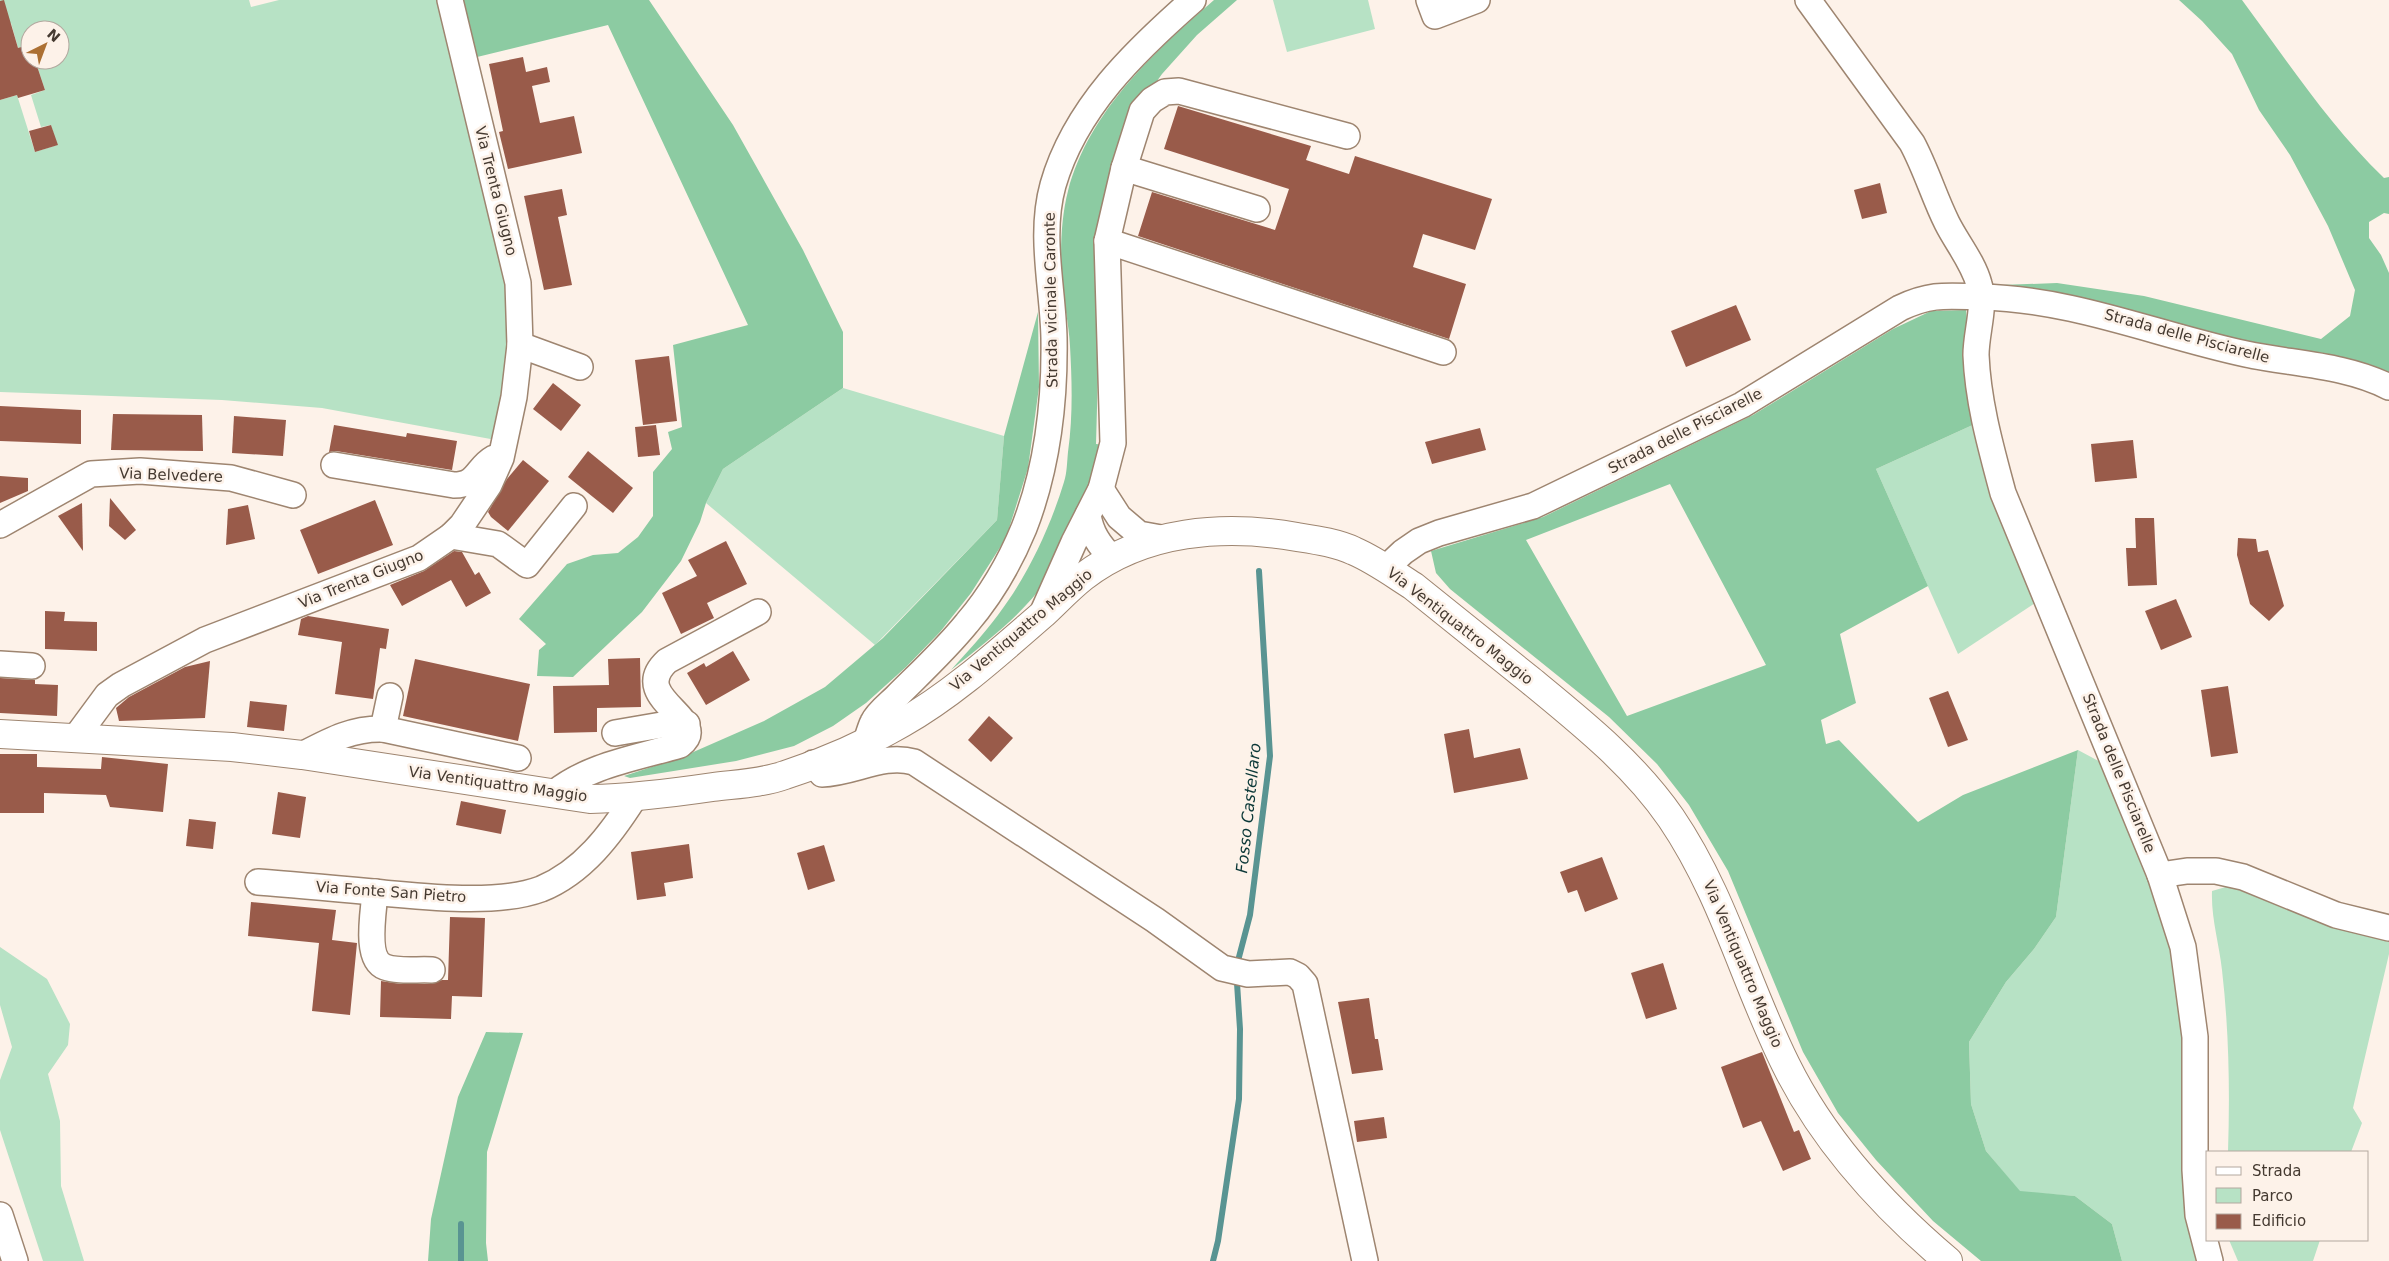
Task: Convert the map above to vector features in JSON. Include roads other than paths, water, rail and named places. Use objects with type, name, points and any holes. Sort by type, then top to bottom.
[{"type":"main road","name":"Via Ventiquattro Maggio","points":[[0,734],[232,747],[302,754],[590,799],[634,798],[760,780],[784,776],[866,742],[926,708],[1042,614],[1083,576],[1112,558],[1161,538],[1196,532],[1273,533],[1315,540],[1353,551],[1386,568],[1443,610],[1592,730],[1640,777],[1671,819],[1710,884],[1786,1065],[1820,1126],[1865,1181],[1916,1234],[1948,1261]]},
{"type":"street","name":"Via Trenta Giugno","points":[[76,737],[107,695],[121,685],[205,640],[419,558],[451,536],[462,524],[489,485],[501,458],[514,396],[520,345],[518,282],[450,0]]},
{"type":"street","name":"Strada vicinale Caronte","points":[[866,742],[873,720],[967,624],[992,589],[1011,556],[1035,494],[1052,405],[1054,337],[1047,272],[1049,211],[1053,186],[1063,158],[1086,114],[1125,65],[1158,30],[1193,0]]},
{"type":"street","points":[[1429,0],[1435,16],[1477,0]]},
{"type":"street","name":"Strada delle Pisciarelle","points":[[1808,0],[1912,143],[1922,162],[1947,223],[1979,283],[1982,297],[1976,353],[1978,388],[2003,493],[2160,875],[2183,947],[2194,1028],[2195,1170],[2198,1215],[2210,1261]]},
{"type":"street","points":[[1042,614],[1102,489],[1113,443],[1107,241],[1124,168],[1142,111],[1152,100],[1165,92],[1179,91],[1347,136]]},
{"type":"street","points":[[1124,168],[1257,209]]},
{"type":"street","points":[[1107,241],[1443,352]]},
{"type":"street","name":"Strada delle Pisciarelle","points":[[1386,568],[1403,552],[1419,542],[1440,533],[1533,506],[1742,405],[1900,308],[1921,298],[1941,296],[2012,297],[2049,303],[2096,313],[2245,354],[2367,376],[2389,387]]},
{"type":"street","points":[[520,345],[580,367]]},
{"type":"street","points":[[334,465],[460,485],[471,482],[491,459],[501,458]]},
{"type":"street","name":"Via Belvedere","points":[[0,525],[91,474],[140,471],[231,478],[294,494]]},
{"type":"street","points":[[1102,489],[1119,517],[1139,534],[1161,538]]},
{"type":"street","points":[[451,536],[498,544],[527,565],[574,506]]},
{"type":"street","points":[[1088,515],[1090,526],[1100,546],[1112,558]]},
{"type":"street","points":[[1112,558],[1119,517]]},
{"type":"street","points":[[553,794],[570,780],[590,772],[680,745],[687,739],[689,731],[686,724],[661,698],[656,678],[660,668],[667,662],[758,612]]},
{"type":"street","points":[[0,664],[32,666]]},
{"type":"street","points":[[383,730],[390,696]]},
{"type":"street","points":[[615,733],[679,722],[686,724]]},
{"type":"street","points":[[302,754],[346,733],[366,729],[383,730],[518,758]]},
{"type":"street","points":[[813,763],[822,774],[840,773],[884,760],[901,758],[914,762],[1155,920],[1222,968],[1248,974],[1290,972],[1298,976],[1305,984],[1365,1261]]},
{"type":"street","name":"Via Fonte San Pietro","points":[[258,882],[448,899],[514,895],[541,889],[570,872],[600,847],[617,826],[634,798]]},
{"type":"street","points":[[2160,875],[2187,871],[2216,871],[2243,877],[2336,915],[2389,928]]},
{"type":"street","points":[[375,892],[372,938],[373,955],[378,962],[386,967],[432,970]]},
{"type":"street","points":[[0,1215],[15,1261]]},
{"type":"waterway","name":"Fosso Castellaro","points":[[1239,957],[1250,915],[1270,756],[1259,571]]},
{"type":"waterway","name":"Fosso Castellaro","points":[[1213,1261],[1218,1241],[1239,1099],[1240,1029],[1237,983]]},
{"type":"waterway","points":[[461,1224],[461,1261]]}]
